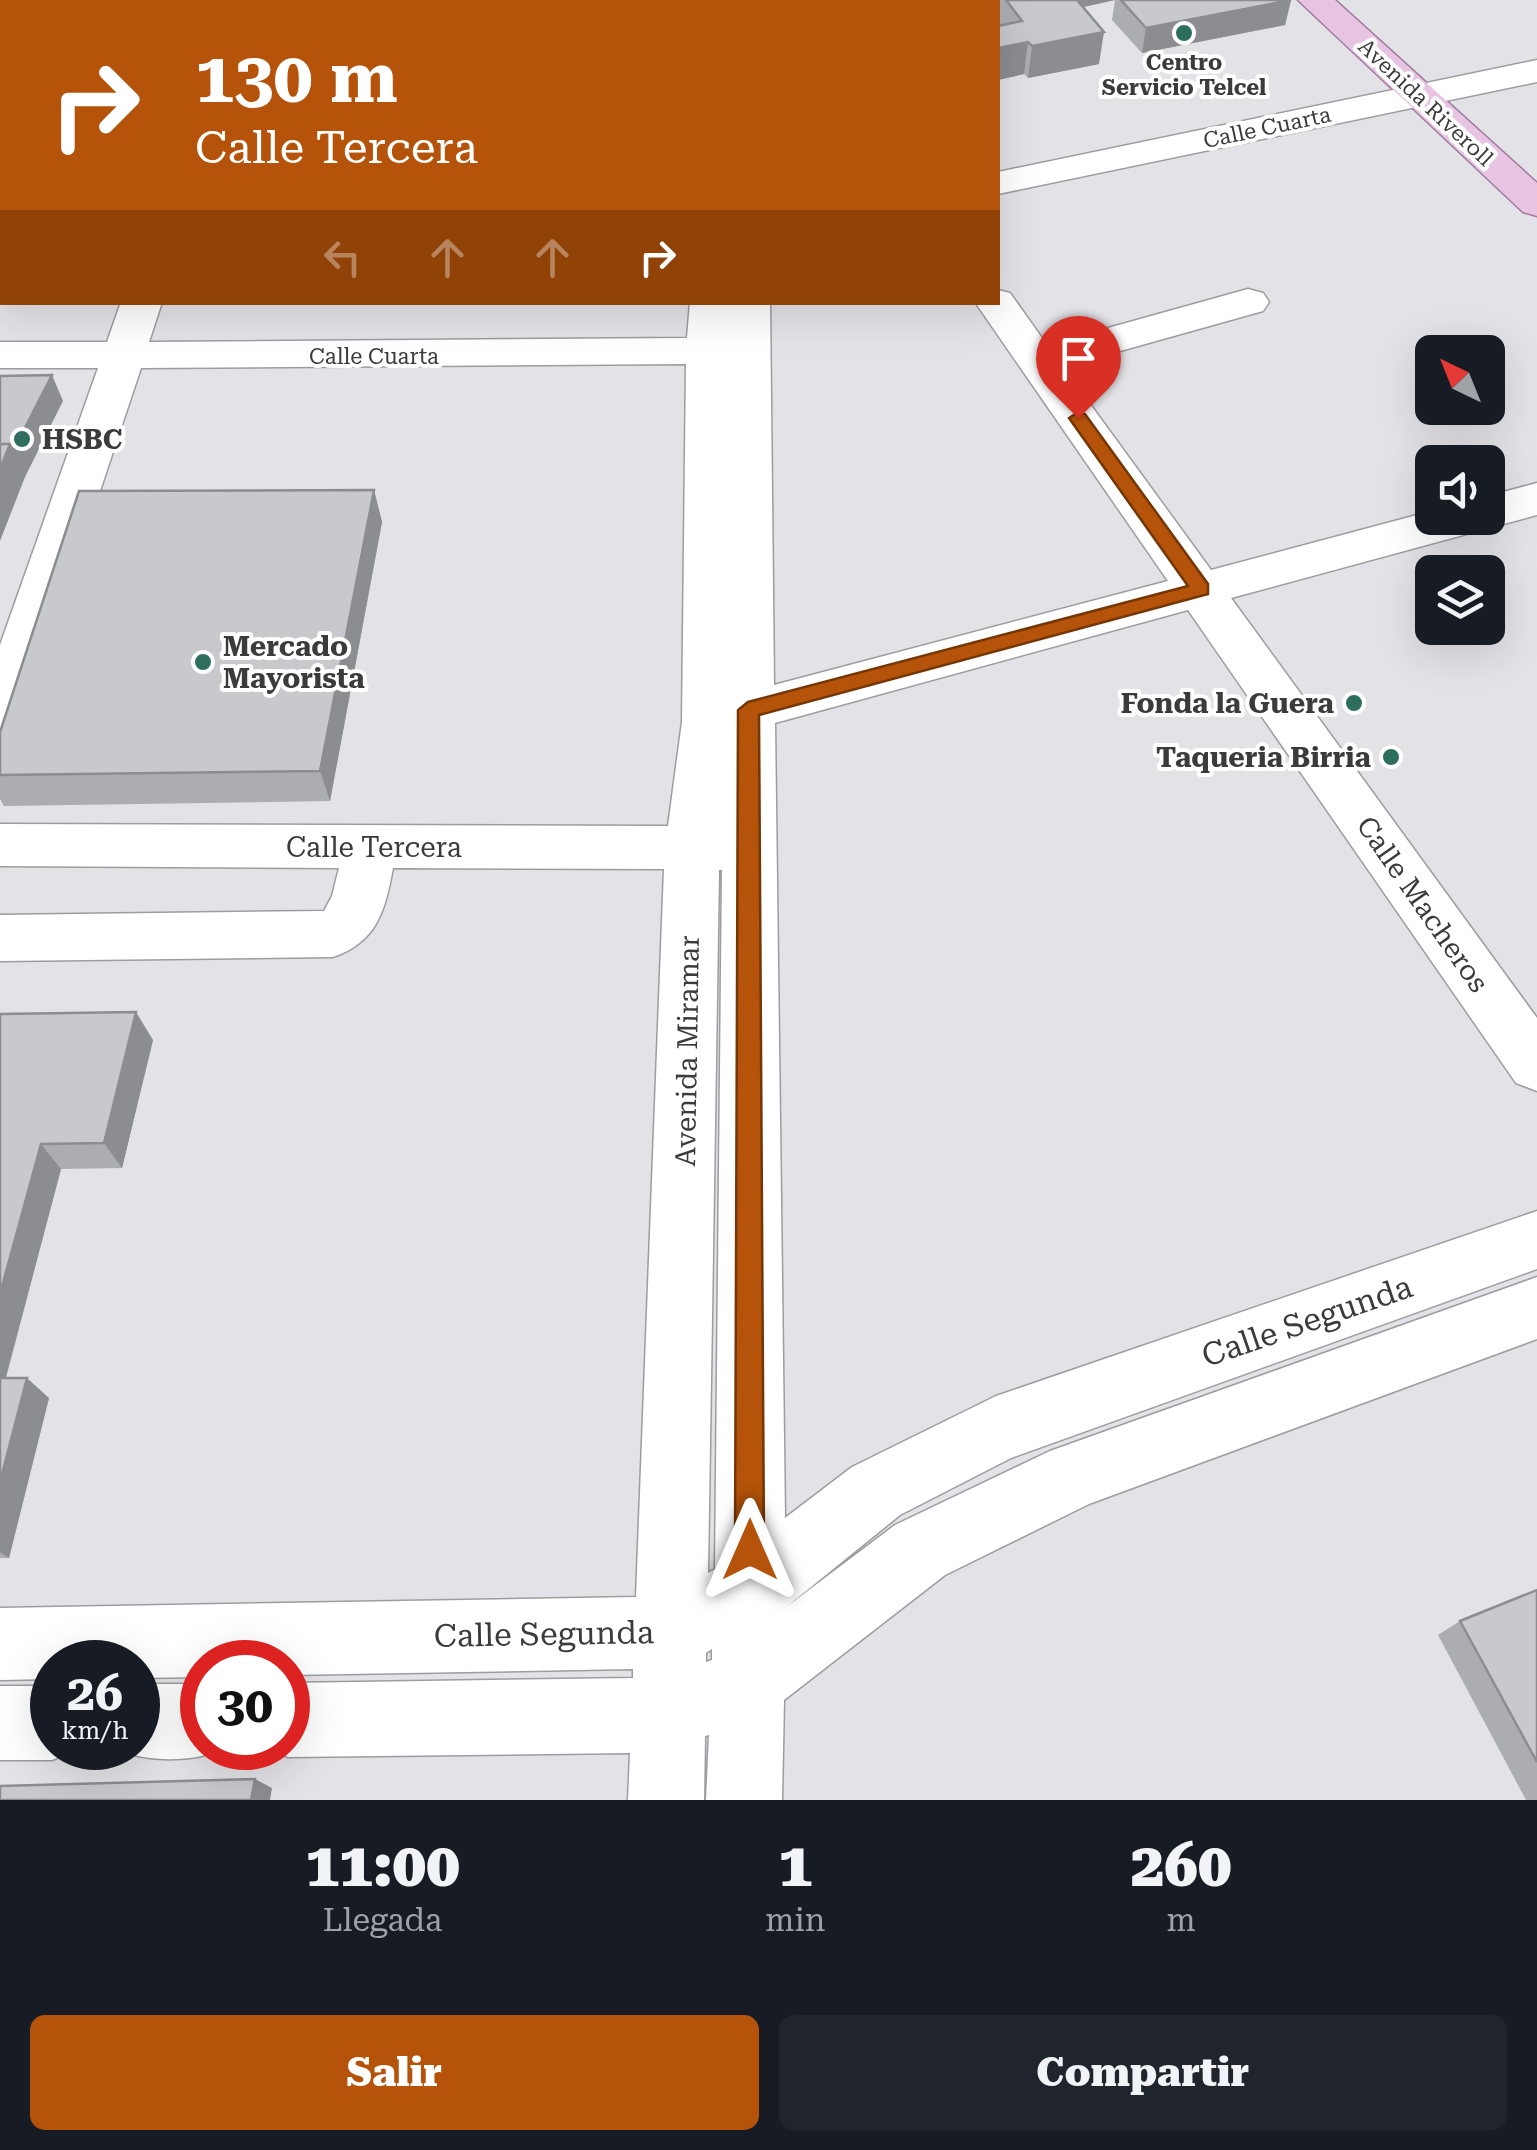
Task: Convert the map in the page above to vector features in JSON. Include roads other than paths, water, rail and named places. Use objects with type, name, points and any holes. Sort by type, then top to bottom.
[{"type":"main road","name":"Avenida Riveroll","points":[[1315,0],[1537,204]]},
{"type":"street","name":"Calle Cuarta","points":[[1000,183],[1537,71]]},
{"type":"street","points":[[1038,361],[1248,302]]},
{"type":"street","points":[[0,716],[141,305]]},
{"type":"street","name":"Calle Macheros","points":[[998,305],[1537,1065]]},
{"type":"street","name":"Calle Cuarta","points":[[0,355],[124,357],[728,327]]},
{"type":"street","name":"Avenida Miramar","points":[[666,1800],[672,1632],[728,716],[728,327]]},
{"type":"street","points":[[1505,507],[1537,499]]},
{"type":"street","points":[[728,716],[1415,532]]},
{"type":"street","name":"Calle Tercera","points":[[0,845],[720,848]]},
{"type":"street","points":[[0,938],[333,934],[345,930],[352,919],[370,847]]},
{"type":"street","name":"Avenida Miramar","points":[[720,848],[750,1589],[744,1800]]},
{"type":"street","name":"Calle Segunda","points":[[0,1644],[672,1632],[750,1589],[876,1491],[996,1430],[1537,1240]]},
{"type":"street","points":[[310,1720],[668,1715],[746,1683],[920,1550],[1074,1475],[1537,1308]]},
{"type":"street","points":[[0,1723],[30,1722]]},
{"type":"place","name":"Centro Servicio Telcel","points":[[1184,33]]},
{"type":"place","name":"HSBC","points":[[22,439]]},
{"type":"place","name":"Mercado Mayorista","points":[[203,662]]},
{"type":"place","name":"Fonda la Guera","points":[[1354,703]]},
{"type":"place","name":"Taqueria Birria","points":[[1391,757]]}]
